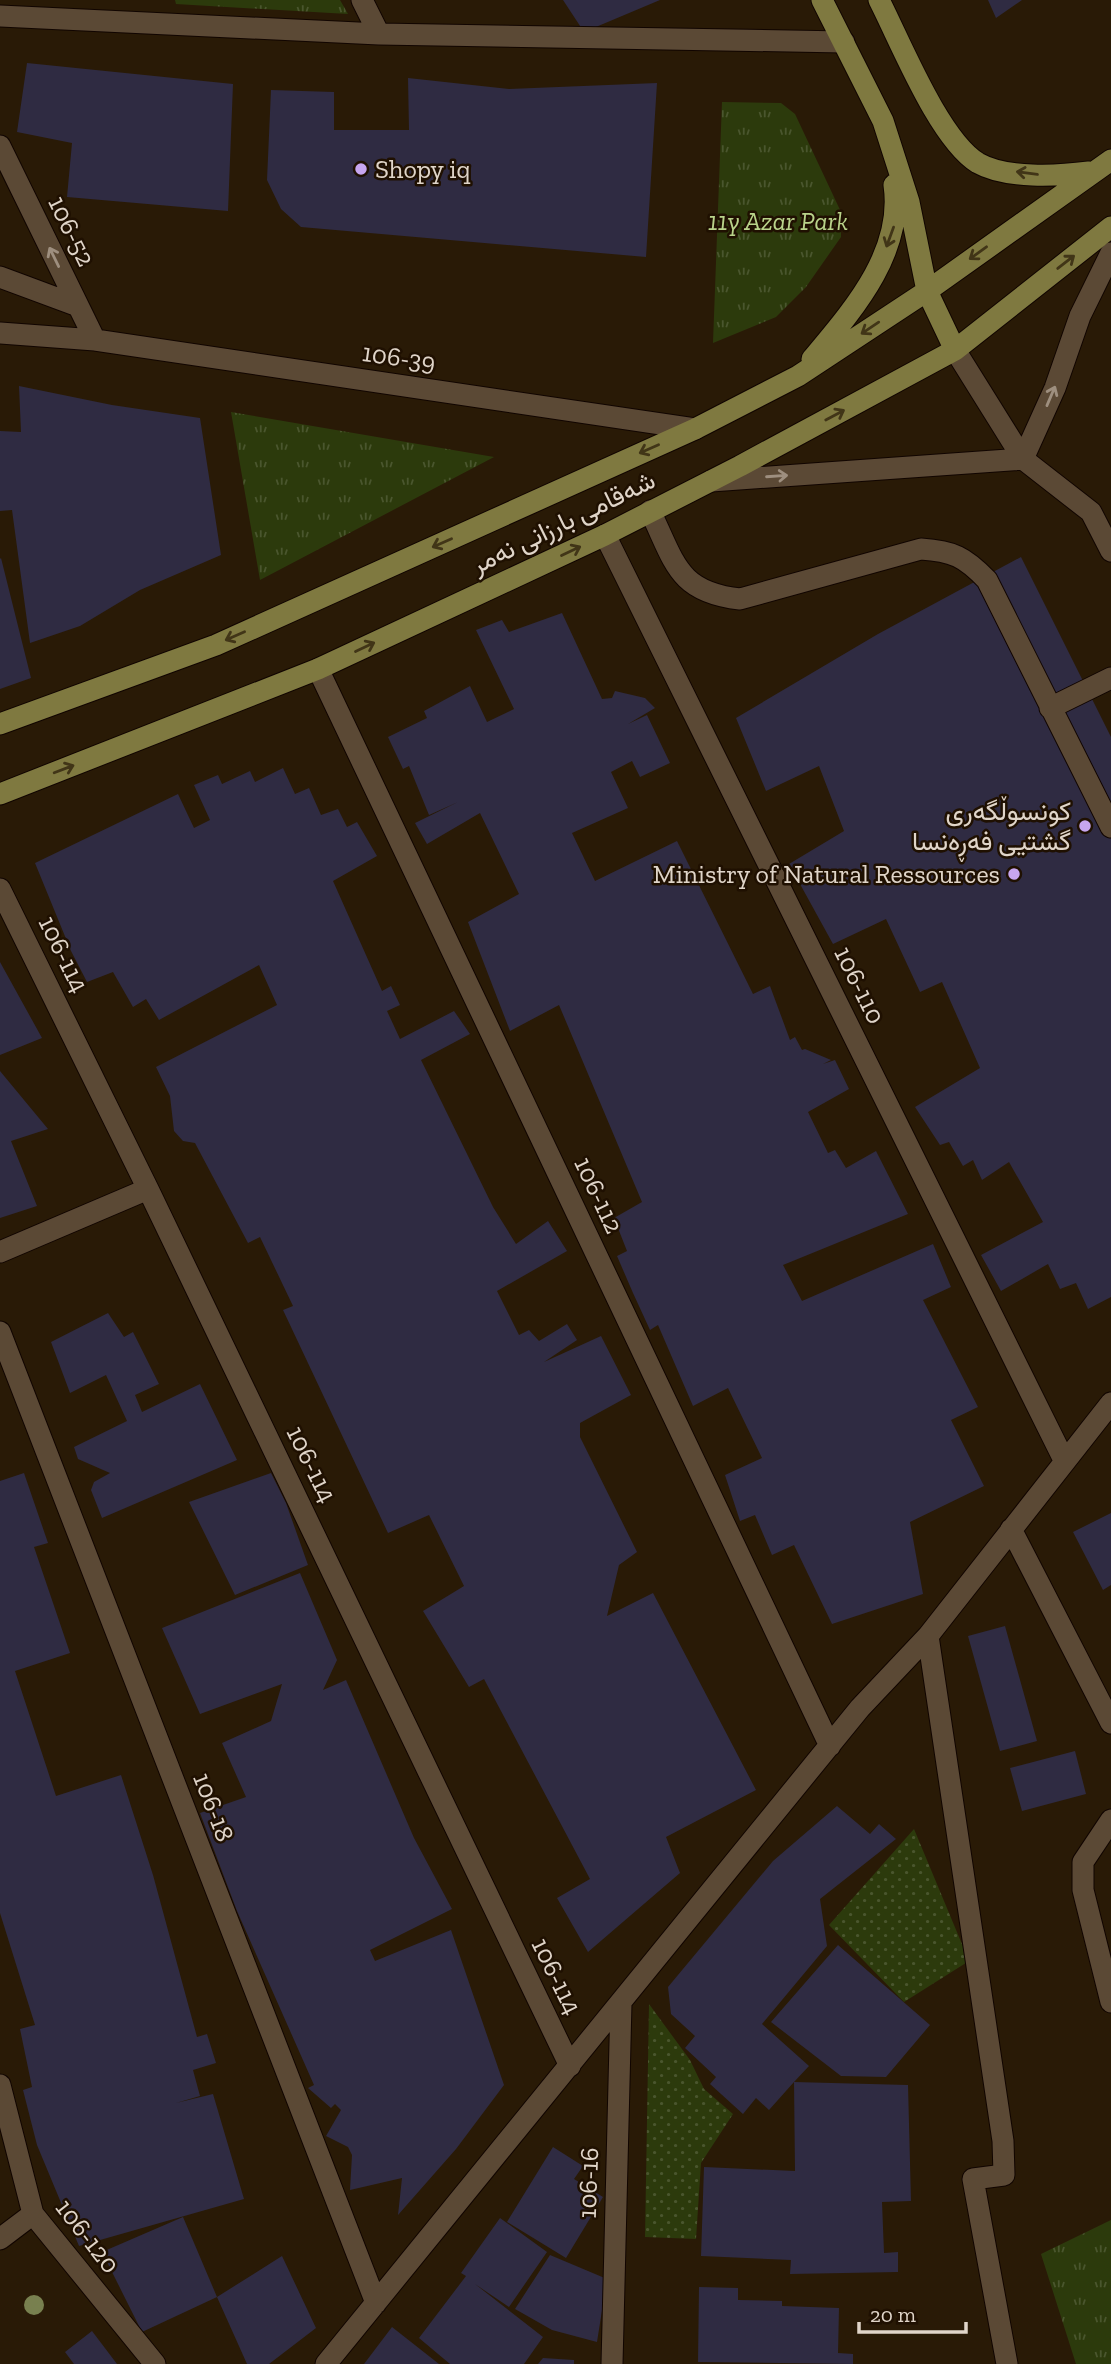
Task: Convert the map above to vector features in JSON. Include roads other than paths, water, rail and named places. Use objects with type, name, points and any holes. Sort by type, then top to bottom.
[{"type":"main road","points":[[822,0],[883,121],[909,202],[927,290],[955,350]]},
{"type":"main road","points":[[879,0],[940,120],[961,150],[981,164],[1052,177],[1103,166]]},
{"type":"main road","points":[[798,376],[855,307],[892,233],[897,203],[883,121]]},
{"type":"main road","name":"شەقامی بارزانی نەمر","points":[[0,724],[216,645],[695,429],[798,376],[927,290],[1103,166]]},
{"type":"main road","name":"شەقامی بارزانی نەمر","points":[[0,794],[318,669],[605,535],[955,350],[1111,227]]},
{"type":"street","points":[[362,0],[379,34]]},
{"type":"street","points":[[0,16],[379,34],[844,42]]},
{"type":"street","name":"106-52","points":[[0,146],[95,340]]},
{"type":"street","points":[[1023,459],[1055,388],[1074,329],[1111,253]]},
{"type":"street","points":[[0,277],[78,306]]},
{"type":"street","name":"106-39","points":[[0,332],[95,340],[695,429]]},
{"type":"street","points":[[955,350],[1023,459],[1091,512],[1111,551]]},
{"type":"street","points":[[709,481],[1023,459]]},
{"type":"street","points":[[650,511],[680,571],[694,588],[717,597],[740,599],[922,549],[949,551],[971,564],[987,580],[1111,827]]},
{"type":"street","name":"106-110","points":[[605,535],[1064,1460]]},
{"type":"street","name":"106-112","points":[[318,669],[830,1746]]},
{"type":"street","points":[[1050,708],[1111,678]]},
{"type":"street","name":"106-114","points":[[0,889],[148,1189],[570,2066]]},
{"type":"street","points":[[0,1252],[148,1189]]},
{"type":"street","name":"106-18","points":[[0,1332],[376,2303]]},
{"type":"street","points":[[327,2364],[860,1708],[928,1636],[1111,1403]]},
{"type":"street","points":[[1011,1529],[1102,1685],[1111,1723]]},
{"type":"street","points":[[928,1636],[1003,2141],[1004,2175],[973,2179],[1007,2364]]},
{"type":"street","points":[[1110,1997],[1083,1890],[1083,1862],[1111,1820]]},
{"type":"street","name":"106-16","points":[[612,2364],[621,2003]]},
{"type":"street","name":"106-120","points":[[0,2085],[33,2214],[155,2364]]},
{"type":"street","points":[[0,2239],[33,2214]]},
{"type":"place","name":"Shopy iq","points":[[361,169]]},
{"type":"place","name":"کونسوڵگەری گشتیی فەڕەنسا","points":[[1085,826]]},
{"type":"place","name":"Ministry of Natural Ressources","points":[[1014,874]]},
{"type":"park label","name":"11y Azar Park","points":[[778,221]]}]
